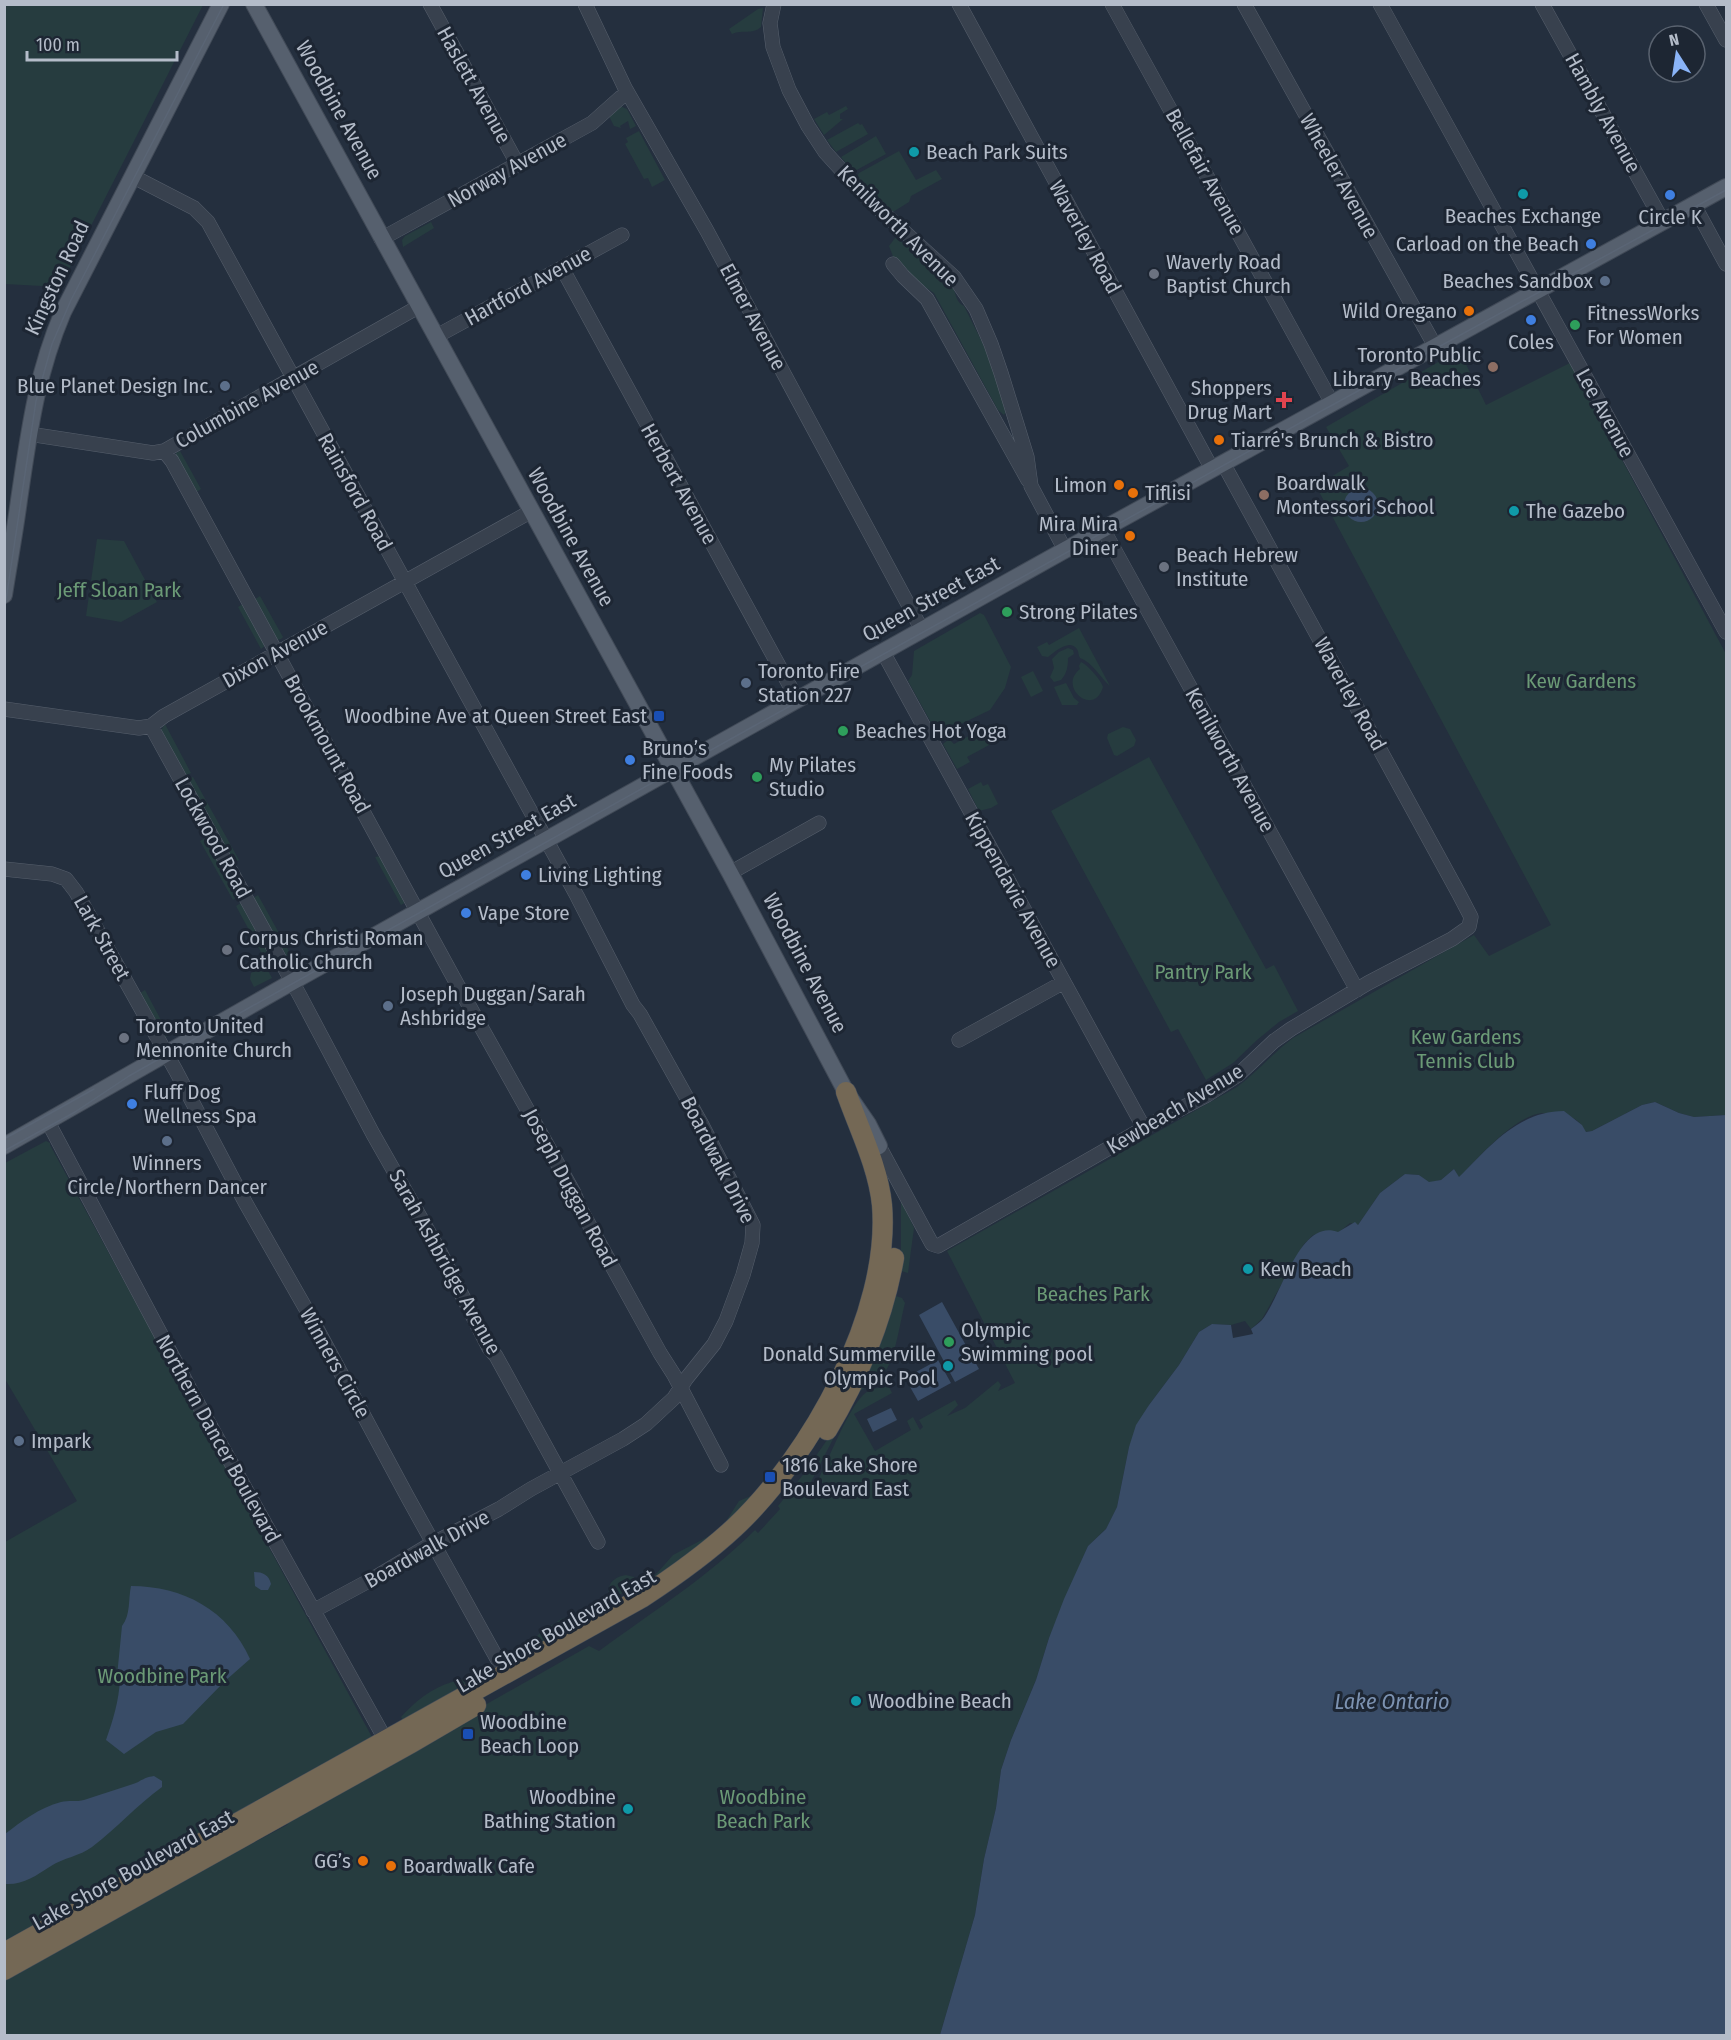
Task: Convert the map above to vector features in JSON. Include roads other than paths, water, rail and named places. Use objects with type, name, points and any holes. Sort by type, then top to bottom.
[{"type":"highway","name":"Woodbine Avenue","points":[[846,1092],[875,1170]]},
{"type":"highway","name":"Lake Shore Boulevard East","points":[[4,1953],[626,1621],[672,1592],[733,1545],[773,1505],[812,1455],[847,1397],[874,1333],[890,1282],[895,1255],[894,1200],[879,1146]]},
{"type":"highway","name":"Lake Shore Boulevard East","points":[[4,1970],[390,1746],[505,1673],[643,1597],[701,1557],[735,1528],[782,1474],[802,1446],[835,1390],[853,1350],[877,1277],[882,1239],[881,1203],[875,1170]]},
{"type":"main road","name":"Kingston Road","points":[[4,595],[39,378],[49,344],[63,312],[221,4]]},
{"type":"main road","name":"Woodbine Avenue","points":[[254,4],[530,512],[730,873],[846,1092],[868,1124],[879,1146]]},
{"type":"main road","name":"Queen Street East","points":[[4,1146],[797,699],[1726,187]]},
{"type":"street","name":"Haslett Avenue","points":[[430,4],[518,165]]},
{"type":"street","name":"Elmer Avenue","points":[[585,4],[628,94],[707,231],[922,630]]},
{"type":"street","name":"Kenilworth Avenue","points":[[774,4],[770,23],[773,47],[789,90],[825,152],[866,197],[954,277],[976,309],[1001,373],[1027,457],[1031,486]]},
{"type":"street","name":"Waverley Road","points":[[959,4],[1463,900],[1471,917],[1469,927]]},
{"type":"street","name":"Bellefair Avenue","points":[[1112,4],[1332,403]]},
{"type":"street","name":"Wheeler Avenue","points":[[1244,4],[1435,346]]},
{"type":"street","name":"Lee Avenue","points":[[1380,4],[1537,290],[1722,614],[1726,632]]},
{"type":"street","name":"Hambly Avenue","points":[[1542,4],[1663,222]]},
{"type":"street","points":[[1706,4],[1726,40]]},
{"type":"street","name":"Norway Avenue","points":[[381,239],[592,123],[620,98],[628,94]]},
{"type":"street","name":"Rainsford Road","points":[[132,176],[194,208],[208,222],[546,840]]},
{"type":"street","points":[[1694,205],[1726,264]]},
{"type":"street","name":"Hartford Avenue","points":[[435,337],[622,235]]},
{"type":"street","name":"Kenilworth Avenue","points":[[893,264],[927,299],[1065,550]]},
{"type":"street","name":"Herbert Avenue","points":[[562,268],[797,699]]},
{"type":"street","name":"Columbine Avenue","points":[[29,434],[153,453],[164,451],[418,307]]},
{"type":"street","name":"Brookmount Road","points":[[164,451],[172,461],[418,911]]},
{"type":"street","name":"Dixon Avenue","points":[[151,726],[164,716],[277,652],[530,512]]},
{"type":"street","name":"Kenilworth Avenue","points":[[1103,529],[1357,990]]},
{"type":"street","name":"Kippendavie Avenue","points":[[883,652],[1144,1128]]},
{"type":"street","points":[[4,709],[139,728],[151,726]]},
{"type":"street","name":"Lockwood Road","points":[[151,726],[292,982]]},
{"type":"street","points":[[730,873],[819,823]]},
{"type":"street","name":"Boardwalk Drive","points":[[313,1611],[637,1430],[674,1398],[714,1344],[726,1321],[743,1275],[754,1231],[752,1219],[702,1125],[633,1005],[546,840]]},
{"type":"street","name":"Lark Street","points":[[4,869],[52,874],[66,879],[76,891],[166,1053]]},
{"type":"street","name":"Joseph Duggan Road","points":[[418,911],[721,1465]]},
{"type":"street","name":"Kewbeach Avenue","points":[[938,1246],[1144,1128],[1207,1095],[1230,1080],[1274,1041],[1357,990],[1469,927]]},
{"type":"street","name":"Sarah Ashbridge Avenue","points":[[292,982],[373,1134],[437,1246],[484,1337],[598,1542]]},
{"type":"street","points":[[958,1040],[1064,982]]},
{"type":"street","name":"Winners Circle","points":[[166,1053],[245,1202],[314,1323],[505,1673]]},
{"type":"street","name":"Northern Dancer Boulevard","points":[[48,1122],[116,1252],[313,1611],[390,1746]]},
{"type":"street","name":"Woodbine Avenue","points":[[879,1146],[932,1244],[938,1246]]},
{"type":"water","points":[[1361,488],[1373,493],[1378,505],[1373,517],[1361,522],[1349,517],[1344,505],[1349,493]]},
{"type":"water","name":"Lake Ontario","points":[[1655,1102],[1694,1117],[1726,1115],[1726,2035],[940,2035],[975,1915],[1001,1770],[1011,1740],[1036,1680],[1064,1599],[1088,1546],[1106,1529],[1117,1507],[1129,1447],[1136,1425],[1179,1365],[1199,1332],[1212,1324],[1231,1325],[1233,1338],[1253,1334],[1251,1329],[1262,1320],[1292,1262],[1312,1236],[1324,1231],[1338,1232],[1355,1222],[1358,1225],[1380,1193],[1405,1174],[1419,1175],[1429,1182],[1441,1180],[1454,1169],[1459,1177],[1493,1143],[1518,1124],[1532,1117],[1564,1111],[1582,1125],[1586,1132],[1642,1105]]},
{"type":"water","name":"Olympic Swimming pool","points":[[942,1302],[979,1369],[955,1382],[919,1315]]},
{"type":"water","points":[[938,1360],[951,1383],[918,1401],[905,1378]]},
{"type":"water","points":[[891,1408],[897,1420],[873,1432],[867,1419]]},
{"type":"water","points":[[254,1572],[263,1573],[269,1578],[271,1584],[268,1590],[261,1590],[255,1586]]},
{"type":"water","points":[[131,1586],[168,1591],[202,1604],[229,1627],[241,1642],[250,1659],[183,1724],[156,1732],[124,1754],[106,1740],[118,1695],[120,1679],[117,1676],[122,1626],[128,1612]]},
{"type":"water","points":[[154,1776],[162,1781],[162,1787],[92,1847],[56,1863],[29,1879],[5,1884],[5,1834],[18,1824],[38,1811],[64,1801],[84,1800]]},
{"type":"tram line","points":[[4,613],[36,401],[52,344],[71,300],[224,4]]},
{"type":"tram line","points":[[4,1151],[75,1112],[129,1076],[247,1009],[754,726],[1325,409],[1726,190]]},
{"type":"tram line","points":[[4,1139],[94,1089]]},
{"type":"place","name":"Beach Park Suits","points":[[914,152]]},
{"type":"place","name":"Beaches Exchange","points":[[1523,194]]},
{"type":"place","name":"Circle K","points":[[1670,195]]},
{"type":"place","name":"Carload on the Beach","points":[[1591,244]]},
{"type":"place","name":"Waverly Road Baptist Church","points":[[1154,274]]},
{"type":"place","name":"Beaches Sandbox","points":[[1605,281]]},
{"type":"place","name":"Wild Oregano","points":[[1469,311]]},
{"type":"place","name":"Coles","points":[[1531,320]]},
{"type":"place","name":"FitnessWorks For Women","points":[[1575,325]]},
{"type":"place","name":"Toronto Public Library - Beaches","points":[[1493,367]]},
{"type":"place","name":"Blue Planet Design Inc.","points":[[225,386]]},
{"type":"place","name":"Shoppers Drug Mart","points":[[1284,400]]},
{"type":"place","name":"Tiarré's Brunch & Bistro","points":[[1219,440]]},
{"type":"place","name":"Limon","points":[[1119,485]]},
{"type":"place","name":"Tiflisi","points":[[1133,493]]},
{"type":"place","name":"Boardwalk Montessori School","points":[[1264,495]]},
{"type":"place","name":"The Gazebo","points":[[1514,511]]},
{"type":"place","name":"Mira Mira Diner","points":[[1130,536]]},
{"type":"place","name":"Beach Hebrew Institute","points":[[1164,567]]},
{"type":"place","name":"Strong Pilates","points":[[1007,612]]},
{"type":"place","name":"Toronto Fire Station 227","points":[[746,683]]},
{"type":"place","name":"Woodbine Ave at Queen Street East","points":[[659,716]]},
{"type":"place","name":"Beaches Hot Yoga","points":[[843,731]]},
{"type":"place","name":"Bruno’s Fine Foods","points":[[630,760]]},
{"type":"place","name":"My Pilates Studio","points":[[757,777]]},
{"type":"place","name":"Living Lighting","points":[[526,875]]},
{"type":"place","name":"Vape Store","points":[[466,913]]},
{"type":"place","name":"Corpus Christi Roman Catholic Church","points":[[227,950]]},
{"type":"place","name":"Joseph Duggan/Sarah Ashbridge","points":[[388,1006]]},
{"type":"place","name":"Toronto United Mennonite Church","points":[[124,1038]]},
{"type":"place","name":"Fluff Dog Wellness Spa","points":[[132,1104]]},
{"type":"place","name":"Winners Circle/Northern Dancer","points":[[167,1141]]},
{"type":"place","name":"Kew Beach","points":[[1248,1269]]},
{"type":"place","name":"Olympic Swimming pool","points":[[949,1342]]},
{"type":"place","name":"Donald Summerville Olympic Pool","points":[[948,1366]]},
{"type":"place","name":"Impark","points":[[19,1441]]},
{"type":"place","name":"1816 Lake Shore Boulevard East","points":[[770,1477]]},
{"type":"place","name":"Woodbine Beach","points":[[856,1701]]},
{"type":"place","name":"Woodbine Beach Loop","points":[[468,1734]]},
{"type":"place","name":"Woodbine Bathing Station","points":[[628,1809]]},
{"type":"place","name":"GG’s","points":[[363,1861]]},
{"type":"place","name":"Boardwalk Cafe","points":[[391,1866]]},
{"type":"park label","name":"Jeff Sloan Park","points":[[119,590]]},
{"type":"park label","name":"Kew Gardens","points":[[1581,681]]},
{"type":"park label","name":"Pantry Park","points":[[1203,972]]},
{"type":"park label","name":"Kew Gardens Tennis Club","points":[[1466,1049]]},
{"type":"park label","name":"Beaches Park","points":[[1093,1294]]},
{"type":"park label","name":"Woodbine Park","points":[[162,1676]]},
{"type":"park label","name":"Woodbine Beach Park","points":[[763,1809]]}]
